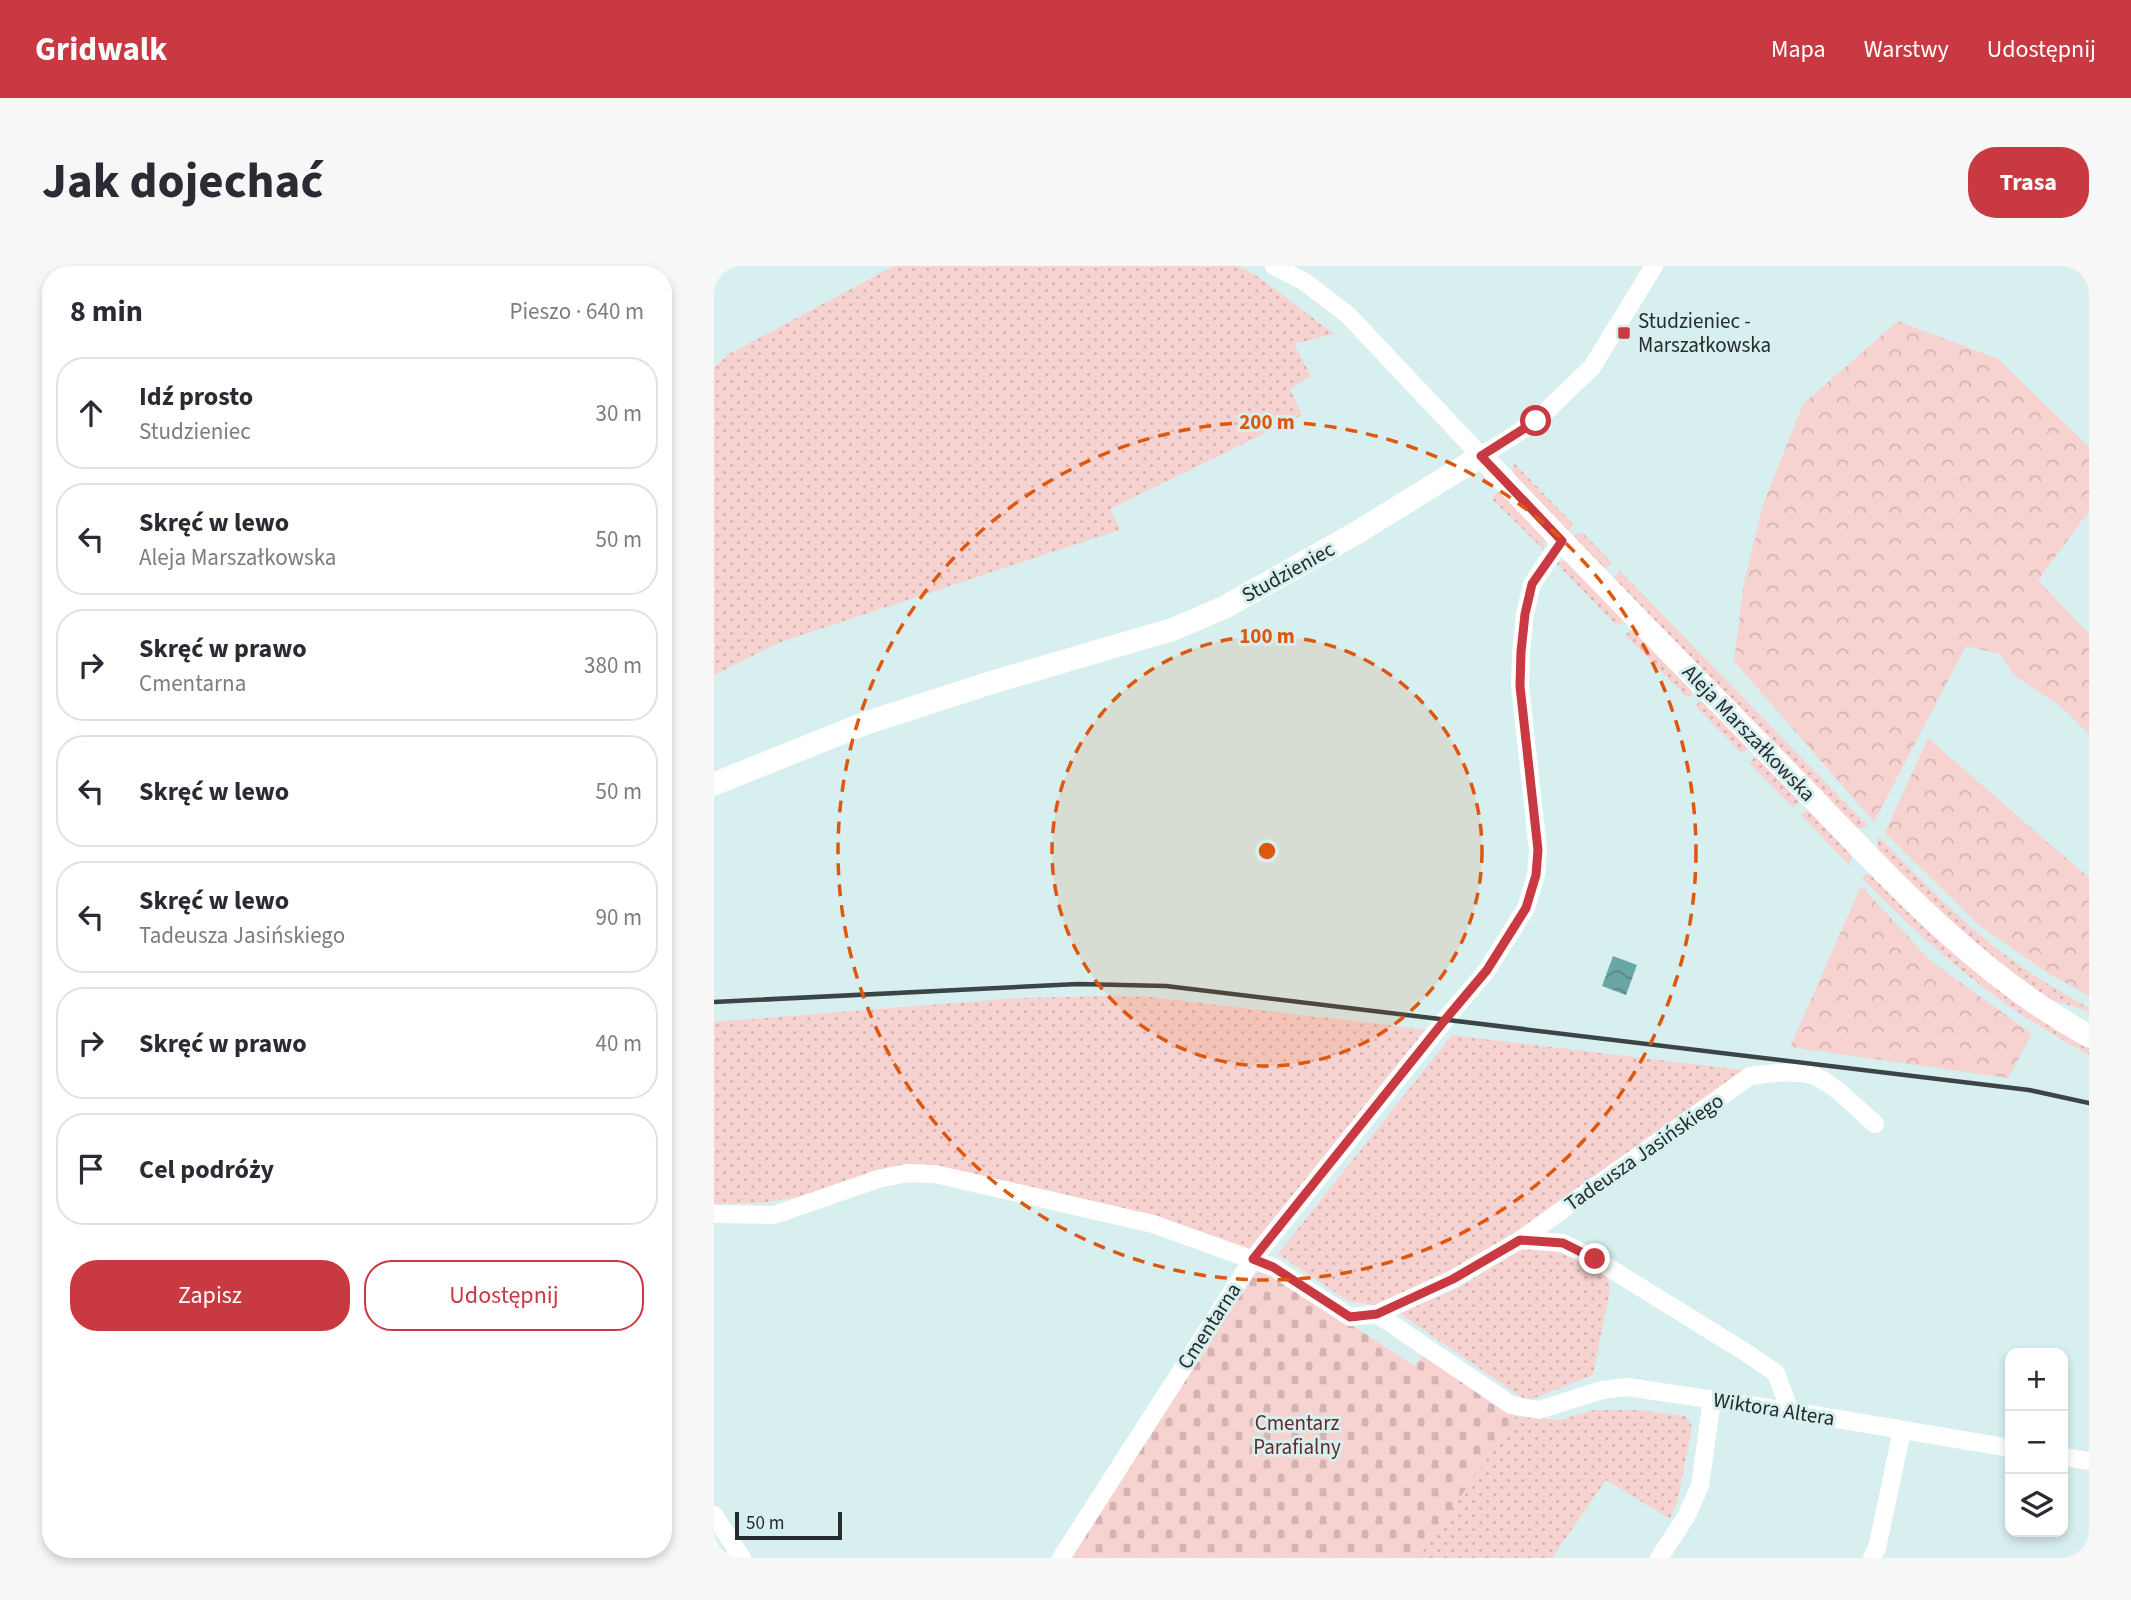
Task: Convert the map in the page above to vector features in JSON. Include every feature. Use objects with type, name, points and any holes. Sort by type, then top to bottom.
[{"type":"main road","name":"Aleja Marszałkowska","points":[[1481,456],[1937,924],[2059,1020],[2089,1036]]},
{"type":"main road","name":"Studzieniec","points":[[714,784],[866,723],[993,682],[1174,629],[1212,613],[1272,582],[1481,456]]},
{"type":"main road","name":"Aleja Marszałkowska","points":[[2028,996],[2089,1026]]},
{"type":"street","points":[[1274,266],[1305,282],[1348,316],[1481,456]]},
{"type":"street","name":"Studzieniec","points":[[1481,456],[1536,421],[1591,367],[1654,266]]},
{"type":"street","name":"Cmentarna","points":[[1061,1558],[1253,1259],[1487,970],[1526,908],[1536,875],[1538,850],[1520,686],[1521,652],[1525,614],[1532,584],[1562,541]]},
{"type":"street","name":"Tadeusza Jasińskiego","points":[[1377,1314],[1453,1279],[1520,1240],[1750,1076],[1785,1073],[1815,1076],[1875,1124]]},
{"type":"street","points":[[714,1214],[774,1215],[878,1179],[907,1173],[935,1174],[1153,1224],[1273,1267],[1350,1317],[1377,1314]]},
{"type":"street","points":[[1520,1240],[1563,1243],[1595,1259],[1745,1352],[1776,1373],[1790,1411]]},
{"type":"street","name":"Wiktora Altera","points":[[1377,1314],[1511,1405],[1539,1410],[1602,1390],[1627,1387],[2005,1447]]},
{"type":"street","points":[[1659,1558],[1686,1517],[1700,1486],[1712,1399]]},
{"type":"street","points":[[1872,1558],[1877,1548],[1902,1431]]},
{"type":"street","points":[[2068,1458],[2089,1461]]},
{"type":"street","points":[[714,1515],[742,1558]]},
{"type":"green space","points":[[894,266],[1238,266],[1260,278],[1334,334],[1294,344],[1311,376],[1290,389],[1302,415],[1110,509],[1120,530],[778,643],[714,675],[714,367],[729,354]]},
{"type":"green space","points":[[1898,321],[1998,359],[2089,447],[2089,511],[2038,580],[2089,634],[2089,734],[2060,706],[2014,675],[2000,654],[1966,646],[1874,822],[1734,661],[1744,583],[1763,505],[1803,404]]},
{"type":"green space","points":[[1514,463],[1574,525],[1567,532],[1512,478],[1515,476],[1512,469]]},
{"type":"green space","points":[[1501,489],[1545,538],[1544,550],[1493,500],[1493,496]]},
{"type":"green space","points":[[1583,533],[1612,563],[1604,571],[1571,538]]},
{"type":"green space","points":[[1569,561],[1624,621],[1620,625],[1616,625],[1556,563]]},
{"type":"green space","points":[[1620,571],[1867,825],[1864,828],[1854,828],[1613,580]]},
{"type":"green space","points":[[1633,629],[1695,692],[1687,698],[1625,635]]},
{"type":"green space","points":[[1701,700],[1748,744],[1742,754],[1695,706]]},
{"type":"green space","points":[[1928,738],[2089,878],[2089,996],[2043,970],[1979,925],[1885,833]]},
{"type":"green space","points":[[1756,756],[1800,801],[1793,807],[1749,763]]},
{"type":"green space","points":[[1810,807],[1851,852],[1850,866],[1801,815]]},
{"type":"green space","points":[[1878,836],[1942,901],[1994,946],[2021,967],[2089,1008],[2089,1011],[2049,999],[1980,950],[1877,851]]},
{"type":"green space","points":[[1872,873],[2089,1041],[2089,1055],[2025,1017],[1941,953],[1861,877]]},
{"type":"green space","points":[[1861,886],[1931,961],[2032,1034],[2008,1078],[1790,1047]]},
{"type":"green space","points":[[1150,997],[1430,1030],[1248,1250],[900,1167],[803,1196],[762,1203],[714,1204],[714,1022],[1018,998]]},
{"type":"green space","points":[[1452,1035],[1750,1071],[1558,1205],[1459,1268],[1379,1306],[1348,1301],[1278,1254]]},
{"type":"green space","points":[[1521,1248],[1550,1248],[1607,1274],[1610,1290],[1593,1375],[1527,1401],[1399,1313],[1460,1287]]},
{"type":"green space","name":"Cmentarz Parafialny","points":[[1269,1270],[1414,1366],[1425,1353],[1516,1416],[1418,1558],[1063,1558],[1256,1273]]},
{"type":"green space","points":[[1594,1410],[1639,1410],[1686,1416],[1692,1426],[1678,1499],[1670,1519],[1606,1480],[1552,1558],[1418,1558],[1516,1416],[1560,1420]]},
{"type":"water","points":[[1613,956],[1637,965],[1626,995],[1602,986]]},
{"type":"railway","points":[[714,1002],[1078,984],[1166,986],[2029,1090],[2089,1103]]},
{"type":"place","name":"Studzieniec - Marszałkowska","points":[[1624,333]]},
{"type":"route","points":[[1536,421],[1481,456],[1562,541],[1532,584],[1525,614],[1521,652],[1520,686],[1538,850],[1536,875],[1526,908],[1487,970],[1253,1259],[1273,1267],[1350,1317],[1377,1314],[1453,1279],[1520,1240],[1563,1243],[1595,1259]]}]
